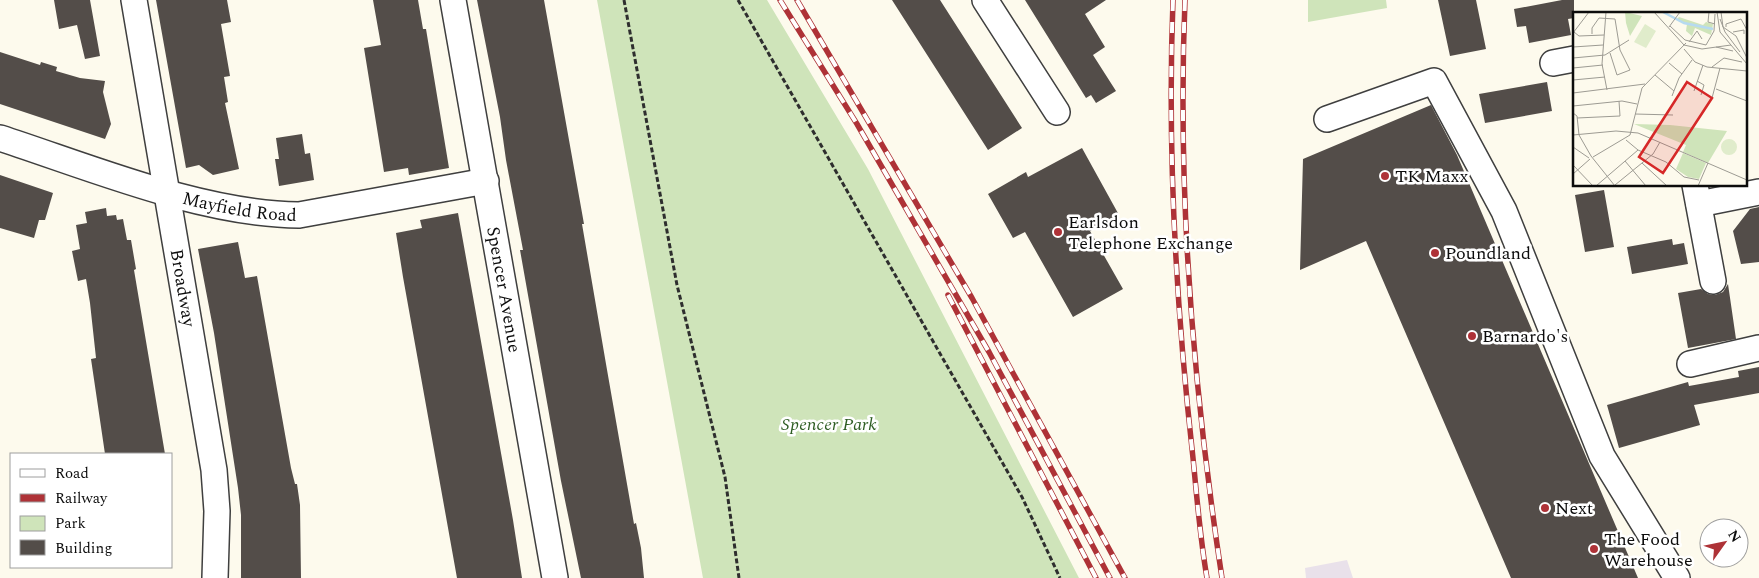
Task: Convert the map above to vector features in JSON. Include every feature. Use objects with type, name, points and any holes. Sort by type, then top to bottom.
[{"type":"street","name":"Broadway","points":[[134,0],[214,470],[217,520],[215,578]]},
{"type":"street","name":"Spencer Avenue","points":[[453,0],[555,578]]},
{"type":"street","points":[[985,0],[1057,112]]},
{"type":"street","points":[[1328,119],[1434,81],[1504,211],[1602,456],[1677,578]]},
{"type":"street","name":"Mayfield Road","points":[[0,138],[166,192],[251,212],[299,215],[486,181]]},
{"type":"street","points":[[1713,281],[1697,194],[1759,192]]},
{"type":"street","points":[[1690,364],[1759,348]]},
{"type":"path","points":[[624,0],[677,285],[725,477],[739,578]]},
{"type":"path","points":[[738,0],[1022,497],[1060,578]]},
{"type":"shaded area","points":[[1347,560],[1353,578],[1306,578],[1305,568]]},
{"type":"green space","name":"Spencer Park","points":[[597,0],[767,0],[868,169],[1079,578],[703,578]]},
{"type":"green space","points":[[1308,0],[1386,0],[1387,8],[1308,22]]},
{"type":"building","points":[[54,0],[90,0],[100,56],[85,59],[77,25],[59,29]]},
{"type":"building","points":[[156,0],[227,0],[231,22],[221,24],[230,76],[224,77],[228,102],[225,103],[239,169],[213,175],[199,165],[186,168]]},
{"type":"building","points":[[373,0],[418,0],[423,29],[426,29],[449,168],[409,175],[408,168],[384,172],[364,48],[381,45]]},
{"type":"building","points":[[477,0],[544,0],[584,224],[582,224],[634,524],[636,523],[641,548],[644,578],[581,578],[561,481],[520,250],[523,250],[500,117]]},
{"type":"building","points":[[892,0],[940,0],[1022,128],[988,150]]},
{"type":"building","points":[[1025,0],[1106,0],[1085,14],[1105,47],[1093,55],[1116,91],[1096,103],[1091,95],[1086,98]]},
{"type":"building","points":[[1438,0],[1476,0],[1486,49],[1450,56]]},
{"type":"building","points":[[1562,0],[1574,0],[1573,18],[1568,19],[1571,35],[1529,43],[1526,26],[1517,27],[1514,9]]},
{"type":"building","points":[[0,52],[40,65],[41,62],[57,67],[56,71],[80,78],[105,81],[103,92],[111,124],[105,139],[0,104]]},
{"type":"building","points":[[1547,82],[1552,111],[1485,123],[1479,94]]},
{"type":"building","points":[[1431,105],[1457,155],[1638,578],[1511,578],[1366,241],[1300,270],[1303,159]]},
{"type":"building","points":[[302,134],[305,154],[310,153],[314,180],[279,186],[275,159],[279,159],[276,138]]},
{"type":"building","name":"Earlsdon Telephone Exchange","points":[[1082,148],[1119,215],[1090,231],[1123,289],[1073,317],[1025,232],[1013,238],[988,194],[1026,172],[1028,177]]},
{"type":"building","points":[[0,175],[53,193],[45,220],[39,220],[34,238],[0,228]]},
{"type":"building","points":[[1604,190],[1614,247],[1585,252],[1575,195]]},
{"type":"building","points":[[1759,207],[1759,262],[1741,264],[1733,231],[1750,209]]},
{"type":"building","points":[[106,208],[107,216],[116,215],[117,220],[123,219],[127,240],[131,240],[136,269],[134,270],[165,453],[105,453],[91,359],[96,358],[90,303],[86,279],[78,281],[72,251],[80,249],[76,225],[87,223],[85,212]]},
{"type":"building","points":[[458,213],[522,578],[457,578],[403,277],[396,233],[422,228],[420,220]]},
{"type":"building","points":[[1672,239],[1673,245],[1684,243],[1688,264],[1632,274],[1627,247]]},
{"type":"building","points":[[238,242],[245,278],[257,276],[291,468],[295,484],[297,484],[300,505],[301,578],[241,578],[241,515],[238,488],[214,333],[198,249]]},
{"type":"building","points":[[1728,284],[1736,339],[1688,348],[1678,293],[1701,289],[1708,294],[1715,295],[1723,292]]},
{"type":"building","points":[[1759,367],[1759,393],[1694,405],[1700,425],[1619,448],[1607,405],[1688,382],[1689,386],[1739,377],[1738,371]]},
{"type":"railway","points":[[780,0],[857,124],[989,352],[1110,578]]},
{"type":"railway","points":[[797,0],[972,298],[1125,578]]},
{"type":"railway","points":[[1173,0],[1171,115],[1174,229],[1187,401],[1207,578]]},
{"type":"railway","points":[[1185,0],[1183,145],[1190,290],[1195,363],[1222,578]]},
{"type":"railway","points":[[948,295],[1096,578]]},
{"type":"place","name":"TK Maxx","points":[[1385,176]]},
{"type":"place","name":"Earlsdon Telephone Exchange","points":[[1058,232]]},
{"type":"place","name":"Poundland","points":[[1435,253]]},
{"type":"place","name":"Barnardo's","points":[[1472,336]]},
{"type":"place","name":"Next","points":[[1545,508]]},
{"type":"place","name":"The Food Warehouse","points":[[1594,549]]}]
